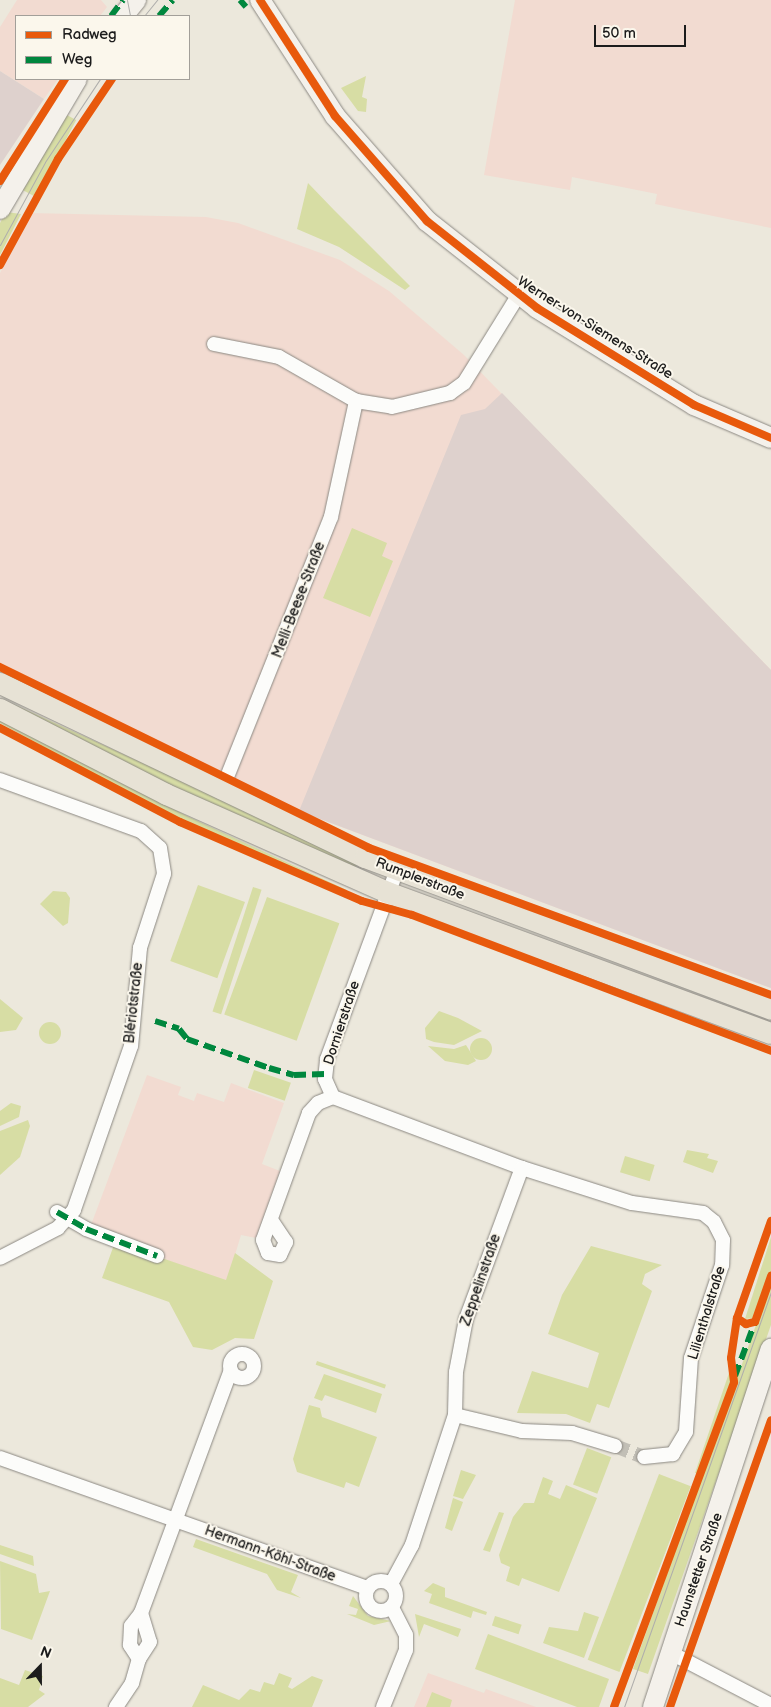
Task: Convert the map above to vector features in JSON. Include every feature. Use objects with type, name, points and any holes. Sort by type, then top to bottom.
[{"type":"main road","name":"Rumplerstraße","points":[[0,683],[221,792],[396,870],[770,1009]]},
{"type":"main road","name":"Rumplerstraße","points":[[0,709],[166,794],[387,892],[771,1032]]},
{"type":"street","points":[[124,15],[136,0]]},
{"type":"street","name":"Werner-von-Siemens-Straße","points":[[260,0],[311,82],[381,171],[427,222],[518,296],[694,405],[771,438]]},
{"type":"street","points":[[0,209],[76,80]]},
{"type":"street","points":[[214,344],[295,364],[356,401],[392,407],[450,393],[464,383],[518,296]]},
{"type":"street","name":"Melli-Beese-Straße","points":[[221,792],[331,517],[356,401]]},
{"type":"street","name":"Blériotstraße","points":[[0,780],[140,831],[160,848],[164,874],[140,948],[131,1046],[74,1210],[61,1216],[58,1228],[0,1258]]},
{"type":"street","name":"Dornierstraße","points":[[333,1097],[325,1079],[328,1059],[396,870]]},
{"type":"street","name":"Rumplerstraße","points":[[749,1024],[771,1038]]},
{"type":"street","points":[[271,1220],[309,1114],[318,1103],[333,1097],[522,1168]]},
{"type":"street","name":"Zeppelinstraße","points":[[391,1584],[412,1545],[455,1414],[456,1372],[466,1319],[522,1168]]},
{"type":"street","name":"Lilienthalstraße","points":[[522,1168],[632,1202],[703,1213],[720,1229],[722,1265],[691,1358],[686,1432],[673,1454],[644,1457]]},
{"type":"street","points":[[61,1216],[158,1256]]},
{"type":"street","name":"Haunstetter Straße","points":[[653,1707],[745,1433],[771,1348]]},
{"type":"street","points":[[116,1707],[132,1683],[139,1659],[130,1645],[131,1626],[141,1613],[174,1519],[231,1370]]},
{"type":"street","name":"Haunstetter Straße","points":[[745,1433],[771,1385]]},
{"type":"street","points":[[455,1414],[522,1431],[572,1433],[615,1446]]},
{"type":"street","name":"Hermann-Köhl-Straße","points":[[0,1458],[368,1588],[378,1581],[391,1584]]},
{"type":"street","points":[[383,1707],[406,1650],[406,1635],[392,1606],[396,1595],[391,1584]]},
{"type":"street","points":[[368,1588],[365,1596],[371,1608],[379,1611],[392,1606]]},
{"type":"street","points":[[671,1653],[771,1704]]},
{"type":"shaded area","points":[[17,0],[101,0],[107,7],[101,15],[15,15],[15,80],[57,80],[44,99],[0,71],[0,27]]},
{"type":"shaded area","points":[[515,0],[771,0],[771,228],[655,204],[657,194],[572,177],[570,190],[484,175]]},
{"type":"shaded area","points":[[0,71],[44,99],[0,165]]},
{"type":"shaded area","points":[[30,213],[206,217],[238,223],[340,260],[389,291],[464,355],[771,670],[771,988],[296,810],[0,663],[0,273]]},
{"type":"shaded area","points":[[502,393],[771,670],[771,988],[299,811],[461,415],[485,409]]},
{"type":"shaded area","points":[[147,1075],[181,1087],[178,1095],[194,1101],[197,1093],[224,1102],[231,1083],[284,1103],[262,1164],[280,1171],[256,1238],[241,1235],[227,1281],[88,1233]]},
{"type":"shaded area","points":[[428,1673],[484,1693],[486,1689],[536,1707],[414,1707]]},
{"type":"green space","points":[[366,76],[362,97],[367,99],[366,112],[358,111],[341,88]]},
{"type":"green space","points":[[63,113],[76,120],[35,197],[22,190]]},
{"type":"green space","points":[[308,183],[410,286],[405,290],[339,247],[297,229]]},
{"type":"green space","points":[[6,212],[21,214],[0,255],[0,223]]},
{"type":"green space","points":[[352,528],[387,543],[382,556],[393,561],[370,617],[323,598]]},
{"type":"green space","points":[[0,698],[358,861],[354,871],[214,808]]},
{"type":"green space","points":[[0,717],[187,816],[347,890],[346,893],[179,820],[0,723]]},
{"type":"green space","points":[[198,885],[245,902],[217,978],[170,961]]},
{"type":"green space","points":[[253,887],[262,890],[221,1014],[213,1012]]},
{"type":"green space","points":[[53,891],[66,892],[70,898],[68,923],[63,926],[40,904]]},
{"type":"green space","points":[[267,897],[339,923],[297,1041],[224,1014]]},
{"type":"green space","points":[[0,999],[23,1018],[16,1030],[0,1032]]},
{"type":"green space","points":[[439,1011],[458,1018],[482,1031],[454,1045],[426,1039],[425,1028]]},
{"type":"green space","points":[[50,1022],[58,1025],[61,1033],[58,1041],[50,1044],[42,1041],[39,1033],[42,1025]]},
{"type":"green space","points":[[481,1038],[489,1041],[492,1049],[489,1057],[481,1060],[473,1057],[470,1049],[473,1041]]},
{"type":"green space","points":[[466,1045],[476,1061],[468,1065],[445,1061],[428,1046],[454,1049]]},
{"type":"green space","points":[[254,1070],[291,1083],[285,1101],[248,1088]]},
{"type":"green space","points":[[11,1103],[21,1106],[19,1117],[0,1126],[0,1111]]},
{"type":"green space","points":[[28,1120],[30,1126],[20,1157],[0,1175],[0,1131]]},
{"type":"green space","points":[[687,1150],[709,1154],[707,1158],[718,1161],[713,1173],[683,1162]]},
{"type":"green space","points":[[625,1156],[655,1165],[650,1181],[620,1172]]},
{"type":"green space","points":[[771,1237],[771,1272],[754,1318],[745,1319]]},
{"type":"green space","points":[[115,1242],[226,1280],[235,1253],[273,1281],[254,1339],[235,1338],[212,1350],[193,1347],[169,1302],[102,1278]]},
{"type":"green space","points":[[591,1246],[662,1265],[645,1274],[642,1284],[652,1291],[609,1408],[597,1404],[590,1423],[566,1414],[517,1413],[532,1371],[588,1388],[599,1353],[548,1334],[562,1295]]},
{"type":"green space","points":[[771,1283],[771,1325],[648,1674],[633,1669]]},
{"type":"green space","points":[[317,1361],[386,1385],[385,1389],[316,1365]]},
{"type":"green space","points":[[731,1367],[731,1380],[698,1474],[695,1473]]},
{"type":"green space","points":[[324,1374],[382,1394],[376,1413],[325,1395],[322,1401],[314,1398]]},
{"type":"green space","points":[[309,1405],[320,1408],[322,1417],[377,1437],[359,1487],[346,1482],[344,1488],[297,1472],[293,1459]]},
{"type":"green space","points":[[587,1448],[611,1457],[597,1494],[573,1484]]},
{"type":"green space","points":[[461,1470],[476,1475],[463,1499],[453,1496]]},
{"type":"green space","points":[[659,1474],[691,1486],[619,1672],[588,1660]]},
{"type":"green space","points":[[543,1477],[553,1481],[548,1494],[560,1499],[566,1485],[597,1498],[559,1592],[522,1578],[519,1586],[506,1581],[510,1567],[501,1563],[499,1555],[513,1517],[524,1503],[534,1503]]},
{"type":"green space","points":[[453,1498],[463,1502],[452,1531],[445,1528]]},
{"type":"green space","points":[[499,1512],[504,1513],[490,1552],[483,1550]]},
{"type":"green space","points":[[196,1539],[298,1575],[291,1592],[301,1598],[277,1590],[267,1574],[193,1547]]},
{"type":"green space","points":[[0,1545],[33,1556],[34,1566],[0,1554]]},
{"type":"green space","points":[[0,1561],[36,1574],[39,1593],[50,1591],[32,1640],[1,1629]]},
{"type":"green space","points":[[433,1583],[445,1588],[445,1597],[487,1612],[486,1615],[473,1611],[471,1618],[429,1603],[432,1594],[424,1591]]},
{"type":"green space","points":[[353,1596],[368,1616],[391,1621],[374,1625],[347,1614],[356,1615],[358,1609],[349,1606]]},
{"type":"green space","points":[[584,1612],[599,1617],[584,1658],[543,1643],[549,1627],[578,1631]]},
{"type":"green space","points":[[415,1614],[461,1629],[458,1637],[424,1624],[419,1637]]},
{"type":"green space","points":[[495,1616],[522,1625],[519,1634],[492,1626]]},
{"type":"green space","points":[[488,1634],[609,1679],[599,1707],[577,1707],[475,1669]]},
{"type":"green space","points":[[25,1670],[43,1676],[39,1690],[45,1694],[28,1707],[0,1707],[0,1678],[19,1685]]},
{"type":"green space","points":[[279,1673],[292,1678],[288,1687],[292,1689],[312,1676],[323,1680],[312,1707],[192,1707],[203,1685],[239,1700],[250,1689],[260,1692],[264,1682],[274,1685]]},
{"type":"green space","points":[[432,1692],[452,1700],[450,1707],[426,1707]]},
{"type":"tunnel","points":[[615,1446],[644,1457]]},
{"type":"tram line","points":[[127,0],[130,15]]},
{"type":"tram line","points":[[145,15],[157,0]]},
{"type":"tram line","points":[[0,245],[45,162],[99,80]]},
{"type":"tram line","points":[[624,1707],[771,1292]]},
{"type":"marked path","points":[[112,15],[123,0]]},
{"type":"marked path","points":[[160,15],[173,0]]},
{"type":"marked path","points":[[240,0],[246,7]]},
{"type":"marked path","points":[[155,1021],[179,1029],[187,1039],[269,1068],[294,1075],[325,1074]]},
{"type":"marked path","points":[[57,1212],[86,1229],[157,1256]]},
{"type":"marked path","points":[[735,1376],[755,1322]]},
{"type":"cycle path","points":[[260,0],[335,116],[427,221],[537,308],[694,405],[771,438]]},
{"type":"cycle path","points":[[0,181],[64,80]]},
{"type":"cycle path","points":[[0,265],[58,159],[111,80]]},
{"type":"cycle path","points":[[0,667],[369,848],[771,995]]},
{"type":"cycle path","points":[[0,728],[180,822],[362,901],[412,915],[771,1051]]},
{"type":"cycle path","points":[[614,1707],[734,1382],[731,1358],[737,1318],[771,1221]]},
{"type":"cycle path","points":[[737,1318],[746,1324],[755,1322],[771,1276]]},
{"type":"cycle path","points":[[670,1707],[771,1420]]}]
